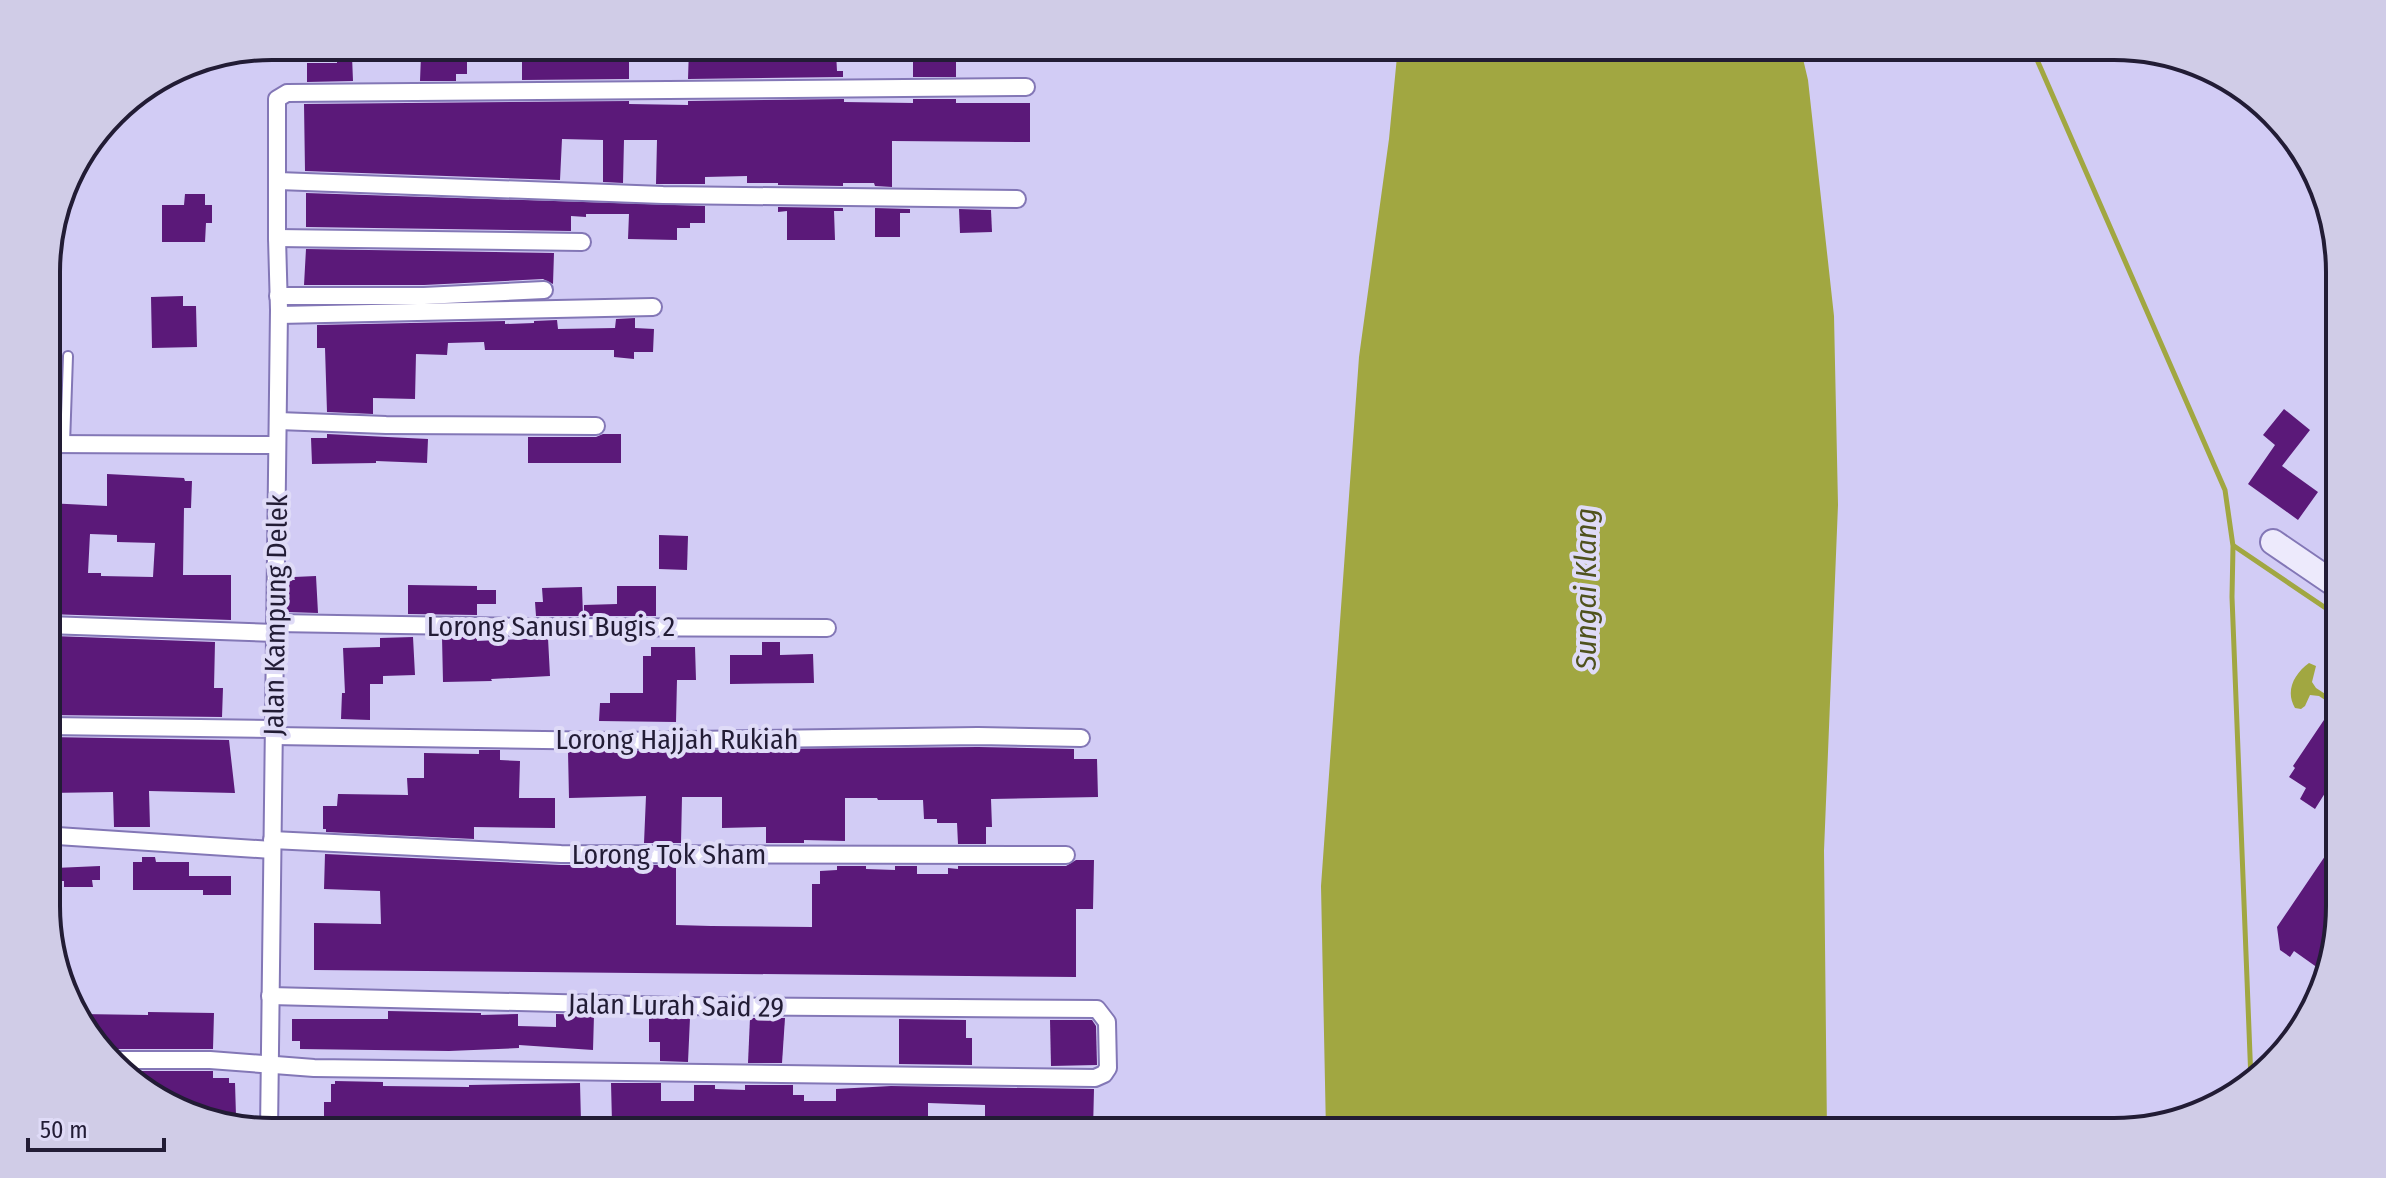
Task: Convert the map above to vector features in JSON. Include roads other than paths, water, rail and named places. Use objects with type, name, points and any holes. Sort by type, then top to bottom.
[{"type":"street","name":"Jalan Kampung Delek","points":[[269,1118],[279,315],[277,99],[287,93],[1026,87]]},
{"type":"street","points":[[278,181],[663,195],[1017,199]]},
{"type":"street","points":[[277,238],[582,242]]},
{"type":"street","points":[[278,296],[424,296],[544,290]]},
{"type":"street","points":[[279,315],[653,307]]},
{"type":"street","points":[[278,421],[596,426]]},
{"type":"street","points":[[60,444],[277,445]]},
{"type":"street","points":[[2273,542],[2326,578]]},
{"type":"street","name":"Lorong Sanusi Bugis 2","points":[[60,625],[827,628]]},
{"type":"street","name":"Lorong Hajjah Rukiah","points":[[60,726],[614,741],[978,736],[1081,738]]},
{"type":"street","name":"Lorong Tok Sham","points":[[60,836],[561,854],[1066,855]]},
{"type":"street","name":"Jalan Lurah Said 29","points":[[269,1064],[361,1069],[1095,1078],[1108,1068],[1107,1022],[1097,1009],[676,1006],[270,996]]},
{"type":"street","points":[[127,1060],[269,1064]]},
{"type":"lane","points":[[65,444],[68,356]]},
{"type":"water","name":"Sungai Klang","points":[[1397,60],[1803,60],[1834,316],[1838,505],[1824,851],[1827,1118],[1326,1118],[1321,886],[1359,357]]},
{"type":"water","points":[[2309,663],[2316,666],[2312,682],[2326,694],[2326,701],[2310,695],[2305,706],[2295,708],[2291,689],[2299,672]]},
{"type":"waterway","points":[[2037,60],[2225,490],[2233,546],[2232,597],[2250,1068]]},
{"type":"waterway","points":[[2234,546],[2326,608]]}]
